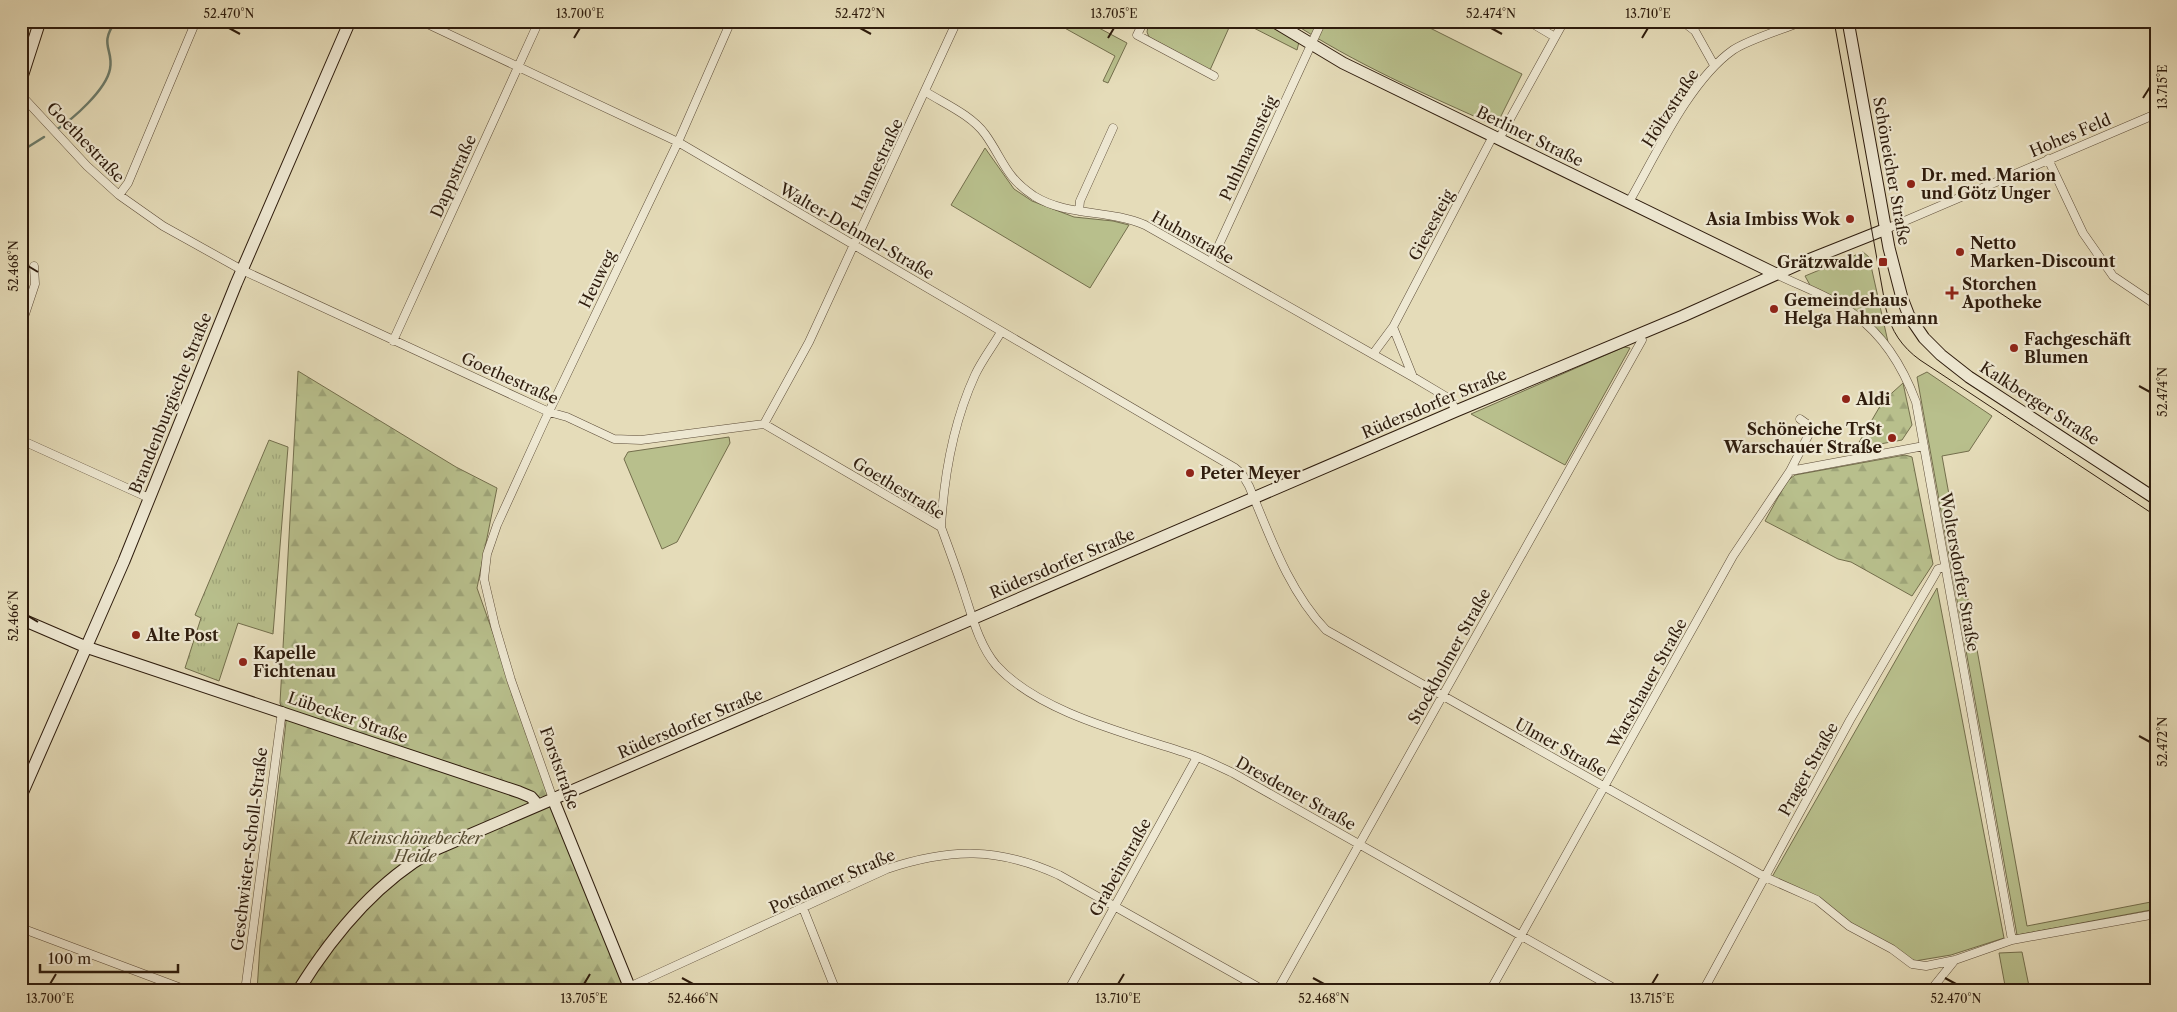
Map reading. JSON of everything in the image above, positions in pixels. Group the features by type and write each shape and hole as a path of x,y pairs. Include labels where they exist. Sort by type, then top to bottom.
{"street":[{"path":"21,80 40,21"},
{"path":"118,195 128,183 196,21"},
{"name":"Brandenburgische Straße","path":"21,796 149,498 242,270 350,21"},
{"name":"Walter-Dehmel-Straße","path":"421,21 678,142 1235,468 1242,474 1254,498"},
{"name":"Dappstraße","path":"393,341 539,21"},
{"name":"Heuweg","path":"488,550 497,525 549,412 678,142 730,21"},
{"name":"Hannestraße","path":"764,424 809,342 855,246 957,21"},
{"path":"1144,21 1136,35 1214,76"},
{"name":"Berliner Straße","path":"1273,21 1311,45 1776,274"},
{"name":"Puhlmannsteig","path":"1211,262 1322,21"},
{"path":"1528,21 1555,37"},
{"name":"Giesesteig","path":"1374,354 1393,327 1496,137 1564,21"},
{"path":"1682,21 1695,31 1714,65"},
{"name":"Höltzstraße","path":"1629,202 1681,113 1714,65 1734,48 1804,21"},
{"name":"Schöneicher Straße","path":"1848,21 1886,229 1902,298 1914,324"},
{"name":"Huhnstraße","path":"926,92 976,125 985,134 1003,166 1015,181 1025,189 1049,203 1079,211 1110,214 1134,220 1413,377 1450,399 1456,411"},
{"name":"Goethestraße","path":"21,95 64,142 118,195 163,226 242,270 549,412 566,417 614,439 640,440 764,424 941,528 974,619"},
{"name":"Hohes Feld","path":"1886,229 2156,114"},
{"path":"1079,211 1080,201 1112,128"},
{"path":"2048,159 2083,233 2108,269 2114,276 2153,304 2156,293"},
{"name":"Rüdersdorfer Straße","path":"298,991 338,932 379,890 416,860 454,840 974,619 1456,411 1639,335 1776,274 1886,229"},
{"path":"21,326 35,284 34,266"},
{"name":"Woltersdorfer Straße","path":"1776,274 1855,315 1880,340 1907,379 1916,402 2012,940"},
{"name":"Kalkberger Straße","path":"1914,324 1933,348 1970,377 2156,499"},
{"path":"1393,327 1413,377"},
{"path":"941,528 946,470 958,422 976,373 1001,332"},
{"name":"Stockholmer Straße","path":"1277,991 1642,340 1639,335"},
{"name":"Warschauer Straße","path":"1490,991 1733,556 1790,471 1808,436 1806,424 1800,419"},
{"path":"21,440 149,498"},
{"path":"1790,471 1924,446"},
{"name":"Ulmer Straße","path":"1254,498 1289,579 1313,616 1326,630 1765,877 1817,900 1849,926 1892,949 1912,964 1926,966 1955,960"},
{"name":"Forststraße","path":"488,550 484,579 495,626 511,680 553,799 630,989"},
{"name":"Prager Straße","path":"1703,991 1850,720 1932,578 1938,569 1945,567"},
{"name":"Lübecker Straße","path":"21,619 86,647 519,792 531,797 538,805"},
{"name":"Dresdener Straße","path":"974,619 987,650 996,664 1033,693 1077,716 1197,757 1233,773 1619,991"},
{"name":"Geschwister-Scholl-Straße","path":"245,991 282,712"},
{"name":"Grabeinstraße","path":"1068,991 1197,757"},
{"name":"Potsdamer Straße","path":"630,989 887,869 944,854 983,853 1010,857 1038,865 1114,905 1265,991"},
{"path":"803,908 836,991"},
{"path":"1930,991 1955,960 2012,940 2156,914"},
{"path":"21,928 189,991"}],"green space":[{"path":"1052,21 1086,21 1127,43 1108,83 1103,81 1115,56"},
{"path":"1149,21 1232,21 1210,70 1149,37 1147,32"},
{"path":"1240,21 1265,21 1299,42 1297,50"},
{"path":"1290,21 1416,21 1522,74 1496,126 1365,65"},
{"path":"985,148 1014,189 1032,201 1074,217 1113,221 1129,225 1090,288 951,205"},
{"path":"1863,252 1869,257 1888,342 1861,316 1811,287 1805,276"},
{"path":"1624,347 1630,348 1565,465 1471,414"},
{"name":"Kleinschönebecker Heide","path":"298,371 456,467 497,488 477,588 578,873 628,991 257,991 260,945 286,722 280,703"},
{"path":"1927,372 1992,416 1969,451 1942,456 2027,926 2156,901 2156,909 2017,935 1917,377"},
{"path":"1903,383 1912,425 1902,440 1858,448 1858,444 1883,401"},
{"path":"729,437 730,443 677,542 662,549 624,459 628,452"},
{"path":"269,440 288,447 273,634 238,623 219,681 185,668 201,618 195,615"},
{"path":"1905,455 1912,457 1933,564 1912,596 1851,562 1838,559 1765,521 1787,481 1795,475"},
{"path":"1937,588 2004,938 1951,955 1915,961 1772,877"},
{"path":"2022,952 2030,991 2006,991 1999,953"}],"waterway":[{"path":"56,130 71,119 96,95 107,77 111,62 107,41 116,21"},
{"path":"21,156 28,147 44,137"}],"tram line":[{"path":"1834,21 1886,309 1898,338 1920,360 2156,516"}],"place":[{"name":"Dr. med. Marion und Götz Unger","path":"1911,184"},
{"name":"Asia Imbiss Wok","path":"1850,219"},
{"name":"Netto Marken-Discount","path":"1960,252"},
{"name":"Grätzwalde","path":"1883,262"},
{"name":"Storchen Apotheke","path":"1952,293"},
{"name":"Gemeindehaus Helga Hahnemann","path":"1774,309"},
{"name":"Fachgeschäft Blumen","path":"2014,348"},
{"name":"Aldi","path":"1846,399"},
{"name":"Schöneiche TrSt Warschauer Straße","path":"1892,438"},
{"name":"Peter Meyer","path":"1190,473"},
{"name":"Alte Post","path":"136,635"},
{"name":"Kapelle Fichtenau","path":"243,662"}]}
